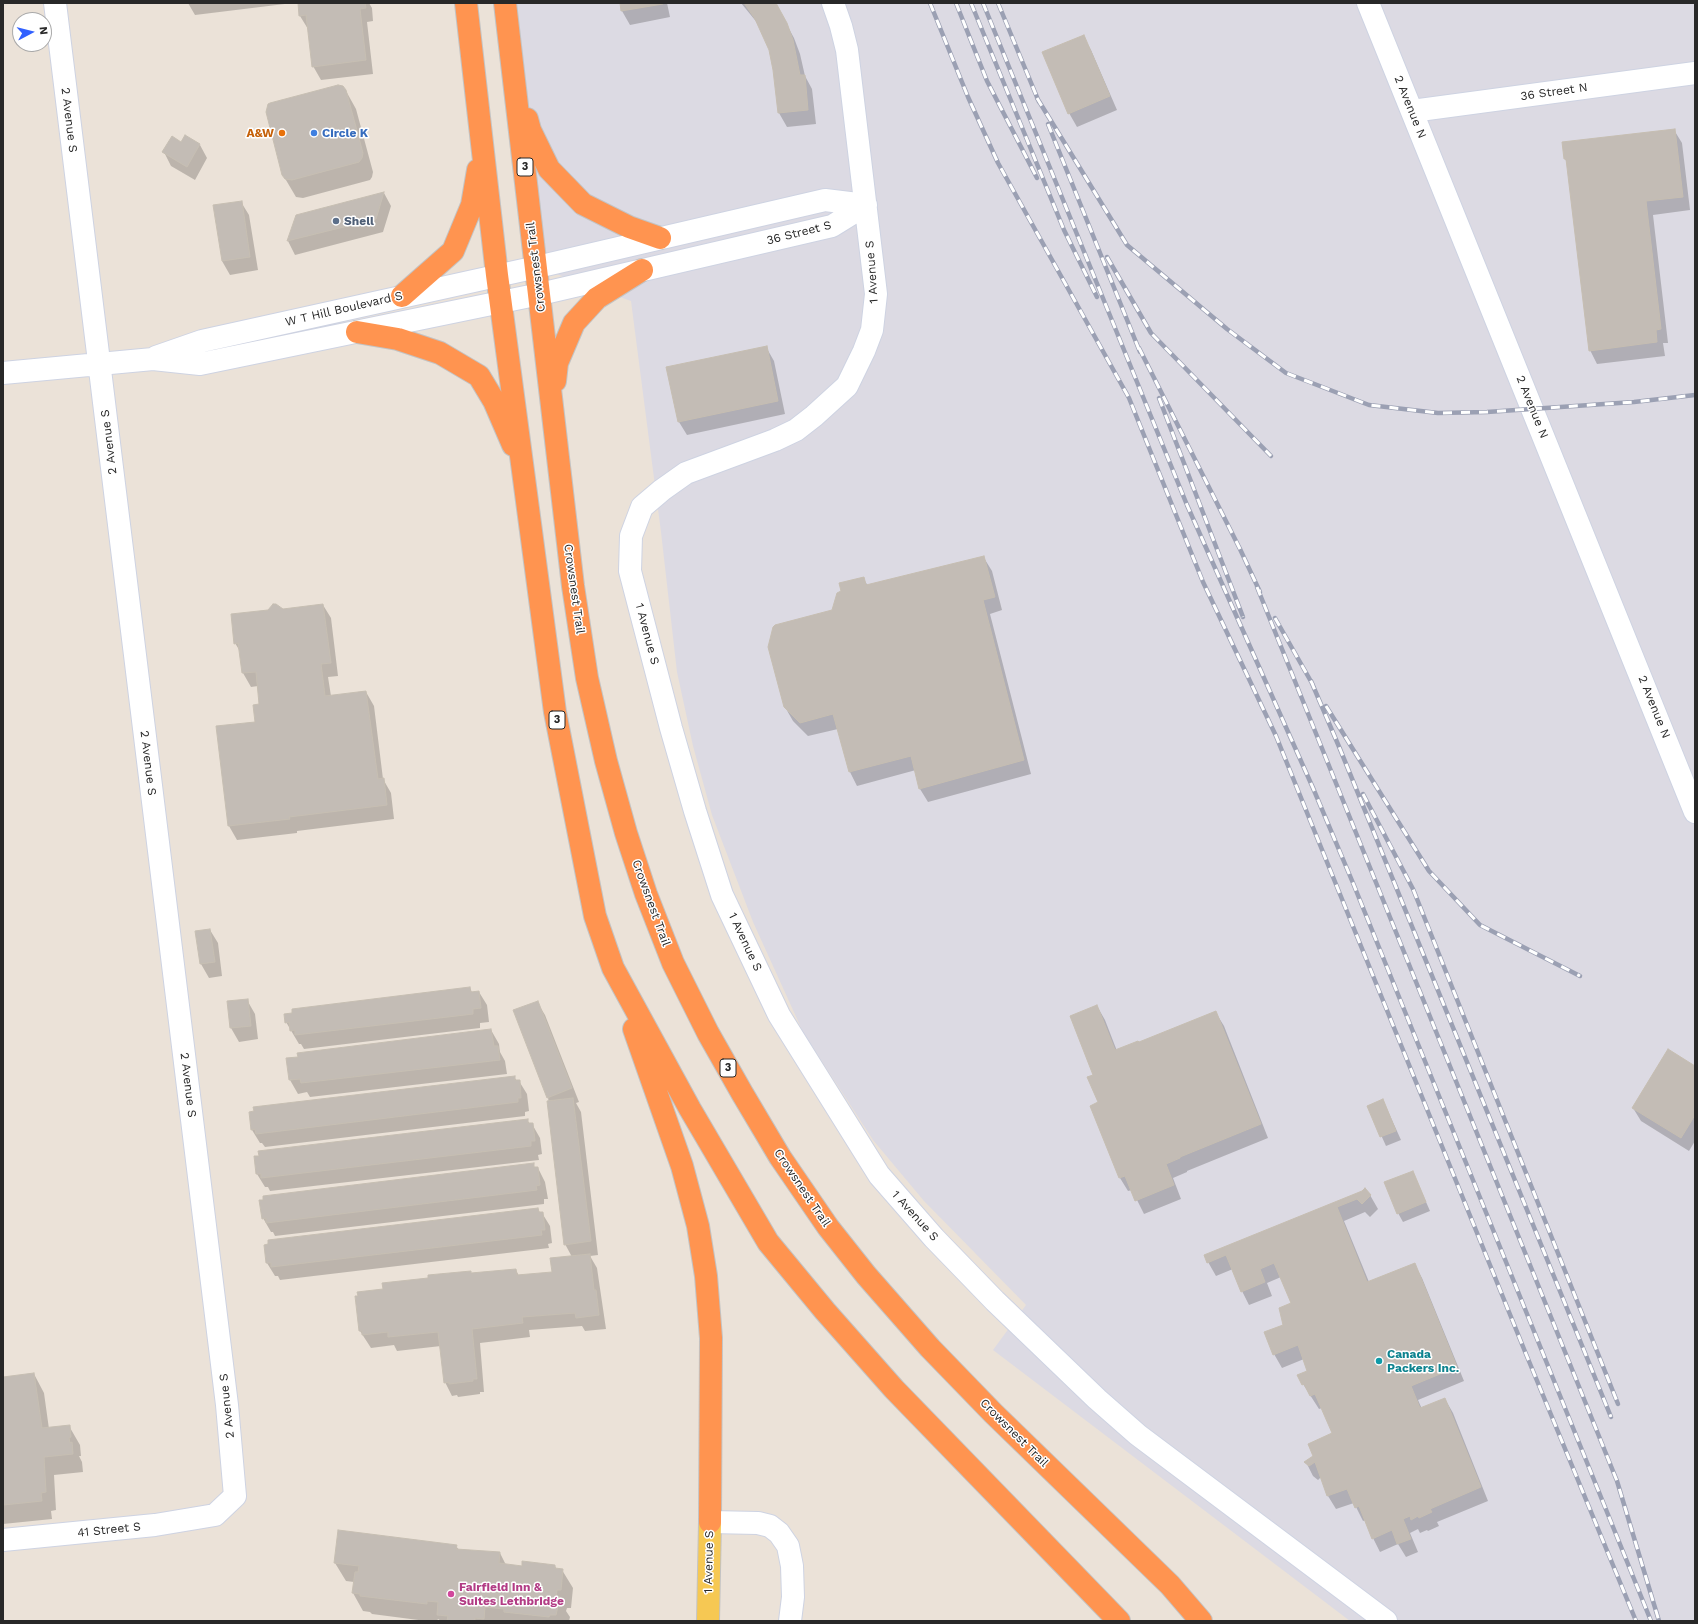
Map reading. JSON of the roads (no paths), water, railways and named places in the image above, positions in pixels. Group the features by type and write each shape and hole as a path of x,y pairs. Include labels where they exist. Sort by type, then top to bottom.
{"highway":[{"name":"3","path":"466,3 497,274 555,712 595,916 613,968 694,1116 768,1242 826,1312 894,1389 1119,1621"},
{"name":"Crowsnest Trail","path":"505,3 573,586 587,678 606,761 626,833 646,894 673,963 708,1033 780,1157 828,1227 866,1275 930,1348 999,1418 1170,1585 1202,1621"},
{"path":"513,68 530,130 549,169 583,204 629,227 660,238"},
{"path":"402,296 453,251 472,205 482,145"},
{"path":"553,414 557,363 574,324 597,298 642,270"},
{"path":"357,332 398,339 440,353 479,376 494,401 523,468"},
{"path":"613,968 682,1166 698,1226 706,1276 710,1338 710,1522"},
{"path":"1170,1585 1211,1621"}],"main road":[{"name":"1 Avenue S","path":"708,1621 710,1522"}],"street":[{"name":"2 Avenue S","path":"55,3 227,1405 235,1496 215,1515"},
{"name":"1 Avenue S","path":"833,3 848,50 876,294 872,330 864,352 847,386 814,416 796,430 775,440 686,473 662,490 642,507 631,536 630,571 671,728 695,811 722,895 779,1015 879,1175 934,1238 995,1301 1097,1399 1138,1434 1386,1621"},
{"name":"2 Avenue N","path":"1368,3 1691,791 1695,812"},
{"name":"36 Street N","path":"1412,111 1695,73"},
{"name":"36 Street S","path":"537,267 825,200 866,205"},
{"name":"36 Street S","path":"540,294 832,226 866,205"},
{"name":"W T Hill Boulevard S","path":"153,358 202,341 497,274 537,267"},
{"name":"W T Hill Boulevard S","path":"3,373 153,358 200,364 540,294"},
{"name":"41 Street S","path":"3,1540 155,1525 215,1515"},
{"name":"1 Avenue S","path":"710,1522 758,1523 770,1526 779,1533 788,1546 792,1566 793,1596 790,1621"}],"railway":[{"path":"930,3 968,97 998,163 1129,398 1203,582 1276,736 1526,1354 1636,1621"},
{"path":"956,3 987,81 1037,178"},
{"path":"971,3 1064,230 1097,297"},
{"path":"983,3 1187,505 1313,788 1353,883 1651,1621"},
{"path":"998,3 1039,102"},
{"path":"1037,98 1127,245 1227,329 1286,373 1369,405 1438,413 1487,412 1634,402 1695,395"},
{"path":"1048,124 1140,352"},
{"path":"1107,257 1151,333 1271,456"},
{"path":"1139,348 1260,592"},
{"path":"1159,398 1243,617"},
{"path":"1257,587 1617,1481 1659,1621"},
{"path":"1275,618 1313,685"},
{"path":"1311,681 1611,1417"},
{"path":"1326,706 1429,871 1480,925 1580,976"},
{"path":"1363,794 1413,889 1618,1404"}],"place":[{"name":"A&W","path":"282,133"},
{"name":"Circle K","path":"314,133"},
{"name":"Shell","path":"336,221"},
{"name":"Canada Packers Inc.","path":"1379,1361"},
{"name":"Fairfield Inn & Suites Lethbridge","path":"451,1594"}]}
